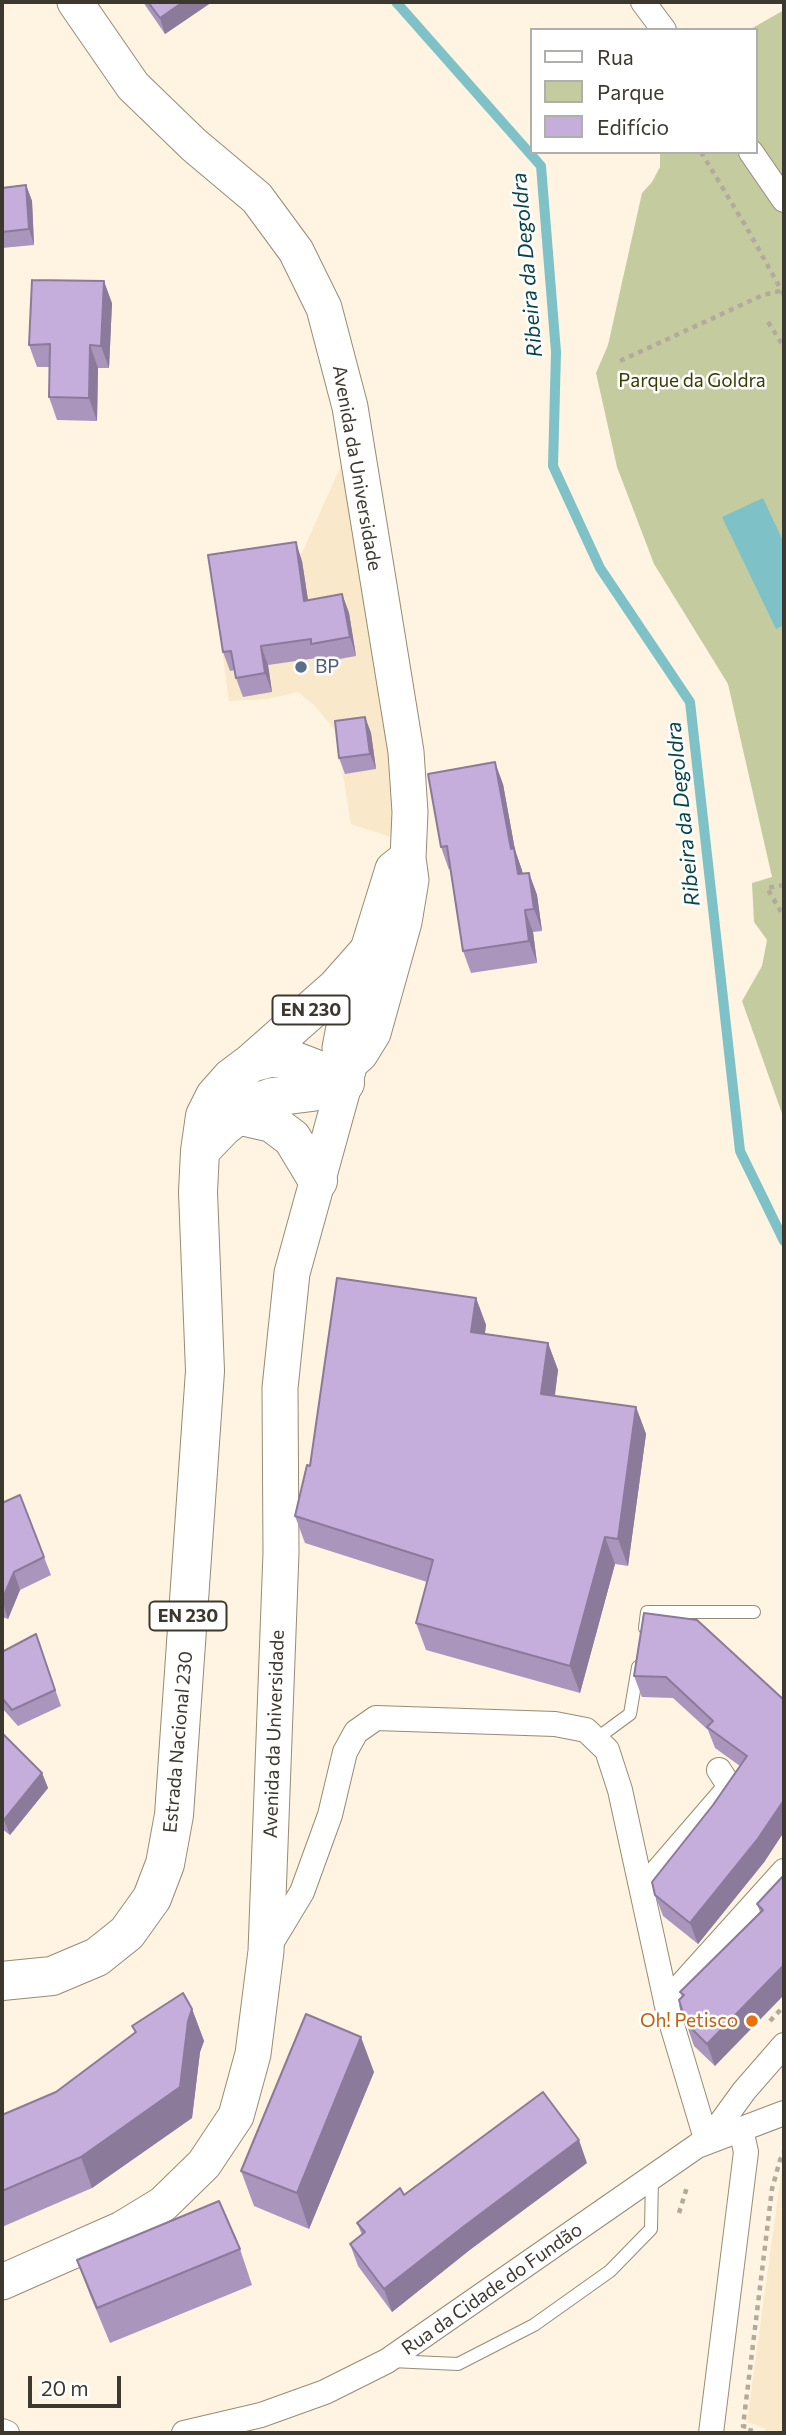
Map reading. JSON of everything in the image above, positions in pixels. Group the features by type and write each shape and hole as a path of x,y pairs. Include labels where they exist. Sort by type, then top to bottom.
{"main road":[{"name":"Avenida da Universidade","path":"2,2282 122,2229 163,2204 204,2164 236,2116 253,2054 267,1951 281,1553 280,1388 292,1273 347,1073 373,1033 404,922 411,880 408,858 410,812 406,752 350,407 324,309 296,251 257,198 194,145 133,86 75,2"},
{"name":"Avenida da Universidade","path":"347,1073 340,1048 393,869 408,858"},
{"name":"EN 230","path":"251,1063 336,988 368,953"},
{"path":"251,1063 270,1058 287,1058 321,1071 347,1073"},
{"name":"Estrada Nacional 230","path":"2,1981 52,1976 97,1958 127,1933 152,1898 165,1864 174,1815 205,1371 199,1206 200,1151 205,1116 215,1096 230,1078 251,1063"},
{"path":"200,1151 237,1115 253,1104 272,1097 313,1092 347,1073"},
{"path":"237,1115 272,1123 292,1138 318,1181"}],"street":[{"path":"643,2 662,28"},
{"path":"752,154 784,200"},
{"path":"267,1951 302,1892 330,1815 345,1752 356,1732 376,1718 555,1724 586,1730 607,1750 620,1790 666,2002 707,2142"},
{"path":"642,1889 730,1787 719,1770"},
{"path":"666,2002 784,1871"},
{"path":"707,2142 744,2091 784,2045"},
{"name":"Rua da Cidade do Fundão","path":"184,2433 261,2414 312,2396 387,2361 697,2146 784,2113"},
{"path":"712,2433 746,2152 741,2129"},
{"path":"2,2431 8,2433"}],"lane":[{"path":"596,1739 630,1714 647,1612 754,1612"},
{"path":"387,2361 458,2364 534,2325 610,2271 651,2228 652,2176"}],"path":[{"path":"620,361 763,295 784,292 702,154"},
{"path":"768,322 784,346"},
{"path":"784,885 767,888 784,917"},
{"path":"750,2433 751,2428 743,2426 772,2189 784,2152"}],"shaded area":[{"name":"BP","path":"341,466 386,721 393,813 391,837 351,824 336,731 314,705 298,692 267,699 229,701 211,566 302,553"},
{"path":"784,2153 784,2433 765,2433 765,2428 747,2422"}],"green space":[{"name":"Parque da Goldra","path":"784,10 784,1119 742,1001 762,966 767,940 754,922 752,883 772,877 728,684 654,564 617,467 596,373 608,345 642,193 660,167 660,154 758,154 758,28 752,28"}],"water":[{"path":"763,498 784,543 784,625 776,629 722,517"}],"building":[{"path":"148,2 183,2 160,18"},
{"path":"26,185 29,229 2,232 2,188"},
{"path":"32,280 104,281 101,346 90,345 89,398 49,397 50,344 29,345"},
{"path":"296,542 304,601 342,594 350,637 311,644 311,639 261,646 265,673 236,678 231,651 223,652 208,555"},
{"path":"365,717 370,754 339,758 335,721"},
{"path":"495,762 518,874 529,873 534,909 525,910 529,941 463,951 447,846 441,847 428,774"},
{"path":"337,1278 476,1298 471,1332 548,1343 541,1394 636,1407 618,1539 605,1537 570,1666 416,1623 433,1560 295,1516 307,1465 310,1466"},
{"path":"20,1495 44,1557 14,1572 2,1600 2,1503"},
{"path":"644,1613 697,1620 784,1700 784,1800 757,1840 690,1923 655,1895 652,1882 713,1805 747,1756 707,1727 713,1721 666,1677 634,1676"},
{"path":"36,1634 55,1690 12,1710 2,1698 2,1652"},
{"path":"2,1733 42,1773 4,1820 2,1818"},
{"path":"784,1875 784,1965 707,2044 686,2023 679,2000 684,1995 680,1992 763,1910 757,1904"},
{"path":"183,1993 192,2009 188,2021 180,2087 81,2157 2,2191 2,2115 56,2092 136,2032 132,2026"},
{"path":"306,2014 361,2037 297,2193 241,2171"},
{"path":"543,2092 579,2140 384,2289 350,2244 365,2232 357,2223 400,2188 404,2195"},
{"path":"219,2201 240,2249 97,2308 77,2260"}],"waterway":[{"name":"Ribeira da Degoldra","path":"396,2 530,154"},
{"name":"Ribeira da Degoldra","path":"530,154 541,166 556,352 553,466 600,568 690,702 740,1151 784,1241"}],"place":[{"name":"BP","path":"301,667"},
{"name":"Oh! Petisco","path":"752,2021"}]}
